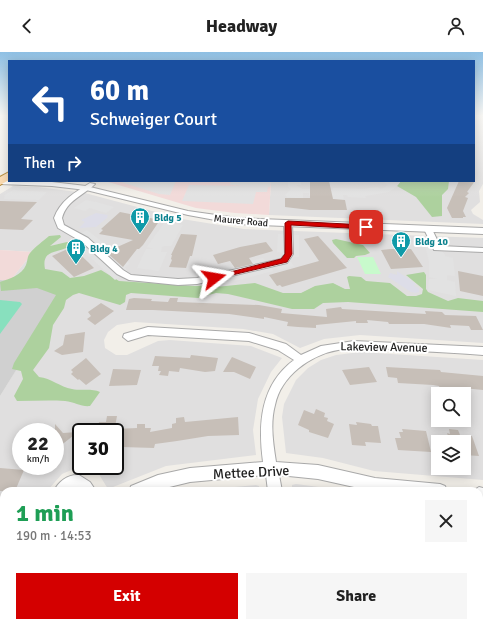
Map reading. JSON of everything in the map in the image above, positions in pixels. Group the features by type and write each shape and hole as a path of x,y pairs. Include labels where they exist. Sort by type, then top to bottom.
{"street":[{"name":"Maurer Road","path":"40,182 89,186"},
{"name":"Maurer Road","path":"80,182 89,186 145,201 207,216 237,220 428,230 483,231"},
{"path":"89,186 70,199 61,210 58,218 61,226 84,240 120,272 129,277 178,282 197,281 284,260 289,254 288,223"},
{"path":"428,230 437,248 483,250"},
{"path":"128,337 148,331 249,337 282,347 301,360"},
{"name":"Lakeview Avenue","path":"274,487 266,428 268,408 275,389 282,378 301,360 328,347 356,344 483,351"},
{"name":"Mettee Drive","path":"146,487 158,482 190,475 271,468 318,472 375,485 397,487"},
{"path":"65,487 68,484 77,482 83,483 86,487"}],"shaded area":[{"path":"475,143 483,143 483,184 479,191 480,202 471,210 473,214 483,220 483,224 269,215 271,182 475,182"},
{"path":"108,182 271,182 269,215 235,213 196,208"},
{"path":"121,182 176,182 170,195 159,194"},
{"path":"231,182 271,182 267,192 256,192 253,204 182,201 189,185 244,186 230,185"},
{"path":"288,182 301,182 301,185 296,185 302,189 333,190 333,188 363,189 377,187 381,189 388,185 384,183 385,182 400,182 389,192 365,196 366,198 348,197 347,195 343,195 344,200 337,200 324,196 309,196 309,193 303,193 303,199 287,197 285,195 291,189 288,187"},
{"path":"13,186 38,187 85,193 182,219 244,229 483,238 483,343 360,335 324,339 300,348 273,334 243,329 135,322 117,325 108,332 104,340 105,348 116,355 127,355 158,341 170,340 251,346 282,358 271,372 258,399 253,430 256,455 166,466 113,487 107,487 99,475 124,475 124,423 72,423 72,470 64,473 64,423 12,423 12,475 61,475 51,487 0,487 0,396 68,285 10,281 33,252 0,250 0,194"},
{"path":"13,190 47,192 39,200 4,199 5,195"},
{"path":"86,200 114,207 106,213 90,208 85,211 74,208"},
{"path":"96,213 108,215 108,217 96,227 79,228 85,222 81,220"},
{"path":"164,223 183,225 171,246 162,247 161,252 167,252 159,271 137,268 146,249 153,249 147,247"},
{"path":"87,230 110,248 105,251 112,249 130,264 125,267 127,270 115,280 91,258 97,255 89,257 69,239"},
{"path":"278,234 299,235 299,257 293,257 290,261 294,266 278,270 275,266 271,267 273,271 220,285 212,270 263,258 267,262 283,257 284,253 277,252"},
{"path":"425,245 431,245 444,253 445,256 453,258 455,276 447,275 447,280 455,282 456,296 428,290 429,279 437,279 429,277 429,261"},
{"path":"0,250 33,252 10,281 0,280"},
{"path":"397,271 416,284 414,286 419,288 419,292 411,292 388,277 390,273 397,275"},
{"path":"0,280 69,285 0,396"},
{"path":"361,352 483,360 483,480 374,471 323,458 286,453 282,417 284,404 296,380 308,368 321,360 336,355"},
{"path":"296,484 319,487 292,487 292,485"},
{"path":"256,485 259,487 234,487"}],"green space":[{"path":"400,182 449,182 448,189 442,195 442,216 432,217 416,197 397,186"},
{"path":"60,235 61,237 50,246 67,242 72,245 52,252 48,255 44,262 45,269 62,272 70,278 84,276 101,270 119,281 195,286 215,285 216,287 255,283 283,293 301,293 315,286 333,283 345,289 350,289 347,277 349,276 361,277 366,281 390,283 407,296 416,296 422,294 423,289 406,275 424,272 426,275 426,289 428,292 448,301 458,298 483,301 483,312 348,302 323,303 314,309 292,309 228,294 216,293 198,298 131,293 126,295 125,302 120,305 79,293 66,300 64,308 53,325 49,348 33,370 39,377 48,379 68,388 75,390 94,390 100,392 90,406 65,401 17,401 14,396 23,379 21,371 12,369 14,363 56,295 37,288 1,291 0,282 15,276 22,271 26,265 30,253 49,236"},
{"path":"336,239 363,245 370,253 356,256 354,258 347,258 333,243 332,240"},
{"path":"357,257 373,257 381,274 365,274"},
{"path":"0,300 20,302 22,304 0,334"}],"building":[{"path":"310,182 329,182 333,199 345,200 347,210 310,210 285,207 285,198 310,198"},
{"path":"459,182 474,182 467,192 469,193 465,197 468,198 463,211 466,217 452,218 447,208"},
{"path":"0,201 37,202 21,219 33,220 23,230 0,229"},
{"path":"120,212 160,220 143,245 137,249 123,267 106,252 133,240 99,234 103,230 101,229"},
{"path":"181,234 197,235 192,256 190,256 186,268 169,267 172,260 171,255"},
{"path":"318,236 347,268 282,287 280,285 277,286 269,275 319,261 304,239"},
{"path":"266,242 273,251 249,258 253,264 235,268 230,261 218,264 213,255 240,247"},
{"name":"Bldg 4","path":"72,247 94,268 74,277 52,256"},
{"name":"Bldg 10","path":"411,249 423,267 391,269 381,250"},
{"path":"458,271 483,276 483,296 460,291"},
{"path":"134,298 168,302 170,298 178,298 177,302 259,305 282,309 281,313 327,317 326,309 341,307 342,309 426,314 425,311 442,312 445,315 476,316 483,330 471,330 469,326 450,325 451,328 424,324 389,324 388,322 367,320 368,323 356,323 356,321 316,325 316,328 298,327 287,326 288,322 264,317 264,319 229,314 126,310 129,299"},
{"path":"101,303 114,311 95,325 87,319 91,316 88,312"},
{"path":"85,332 83,352 62,355 54,351 63,345 65,335"},
{"path":"191,355 218,358 215,371 205,372 180,368 179,372 169,371 168,376 159,375 161,371 158,371 159,366 152,366 155,356 190,358"},
{"path":"232,357 256,367 250,379 234,372 223,372"},
{"path":"86,358 101,374 86,385 71,374 73,372 71,370"},
{"path":"369,367 377,382 350,385 342,370"},
{"path":"386,367 440,370 441,372 483,376 483,390 471,389 471,387 439,387 433,385 398,383 397,378 388,377"},
{"path":"113,369 141,370 137,385 109,386"},
{"path":"316,409 325,413 324,417 328,418 327,421 334,424 328,438 309,432 309,430 298,425 304,410 314,414"},
{"path":"107,416 117,416 116,423 99,423 106,422"},
{"path":"184,417 185,422 238,417 239,435 208,436 155,444 154,448 124,447 124,429 137,428 137,424 145,424 145,428 151,428 150,432 172,428 172,424 176,423 176,418"},
{"path":"356,422 378,426 381,443 365,442 366,446 352,445 349,424 357,425"},
{"path":"402,429 426,431 431,452 398,450 395,438 401,438 399,432 403,432"},
{"path":"449,429 458,430 460,435 448,435 447,433 450,434"},
{"path":"72,432 72,437 64,443 64,433"},
{"path":"471,436 472,436 479,456 471,455"},
{"path":"0,468 12,469 12,475 22,475 17,487 0,487"}],"place":[{"name":"Bldg 5","path":"140,234"},
{"name":"Bldg 10","path":"401,258"},
{"name":"Bldg 4","path":"76,265"}],"route":[{"path":"214,278 286,259 289,254 288,223 366,227"}]}
